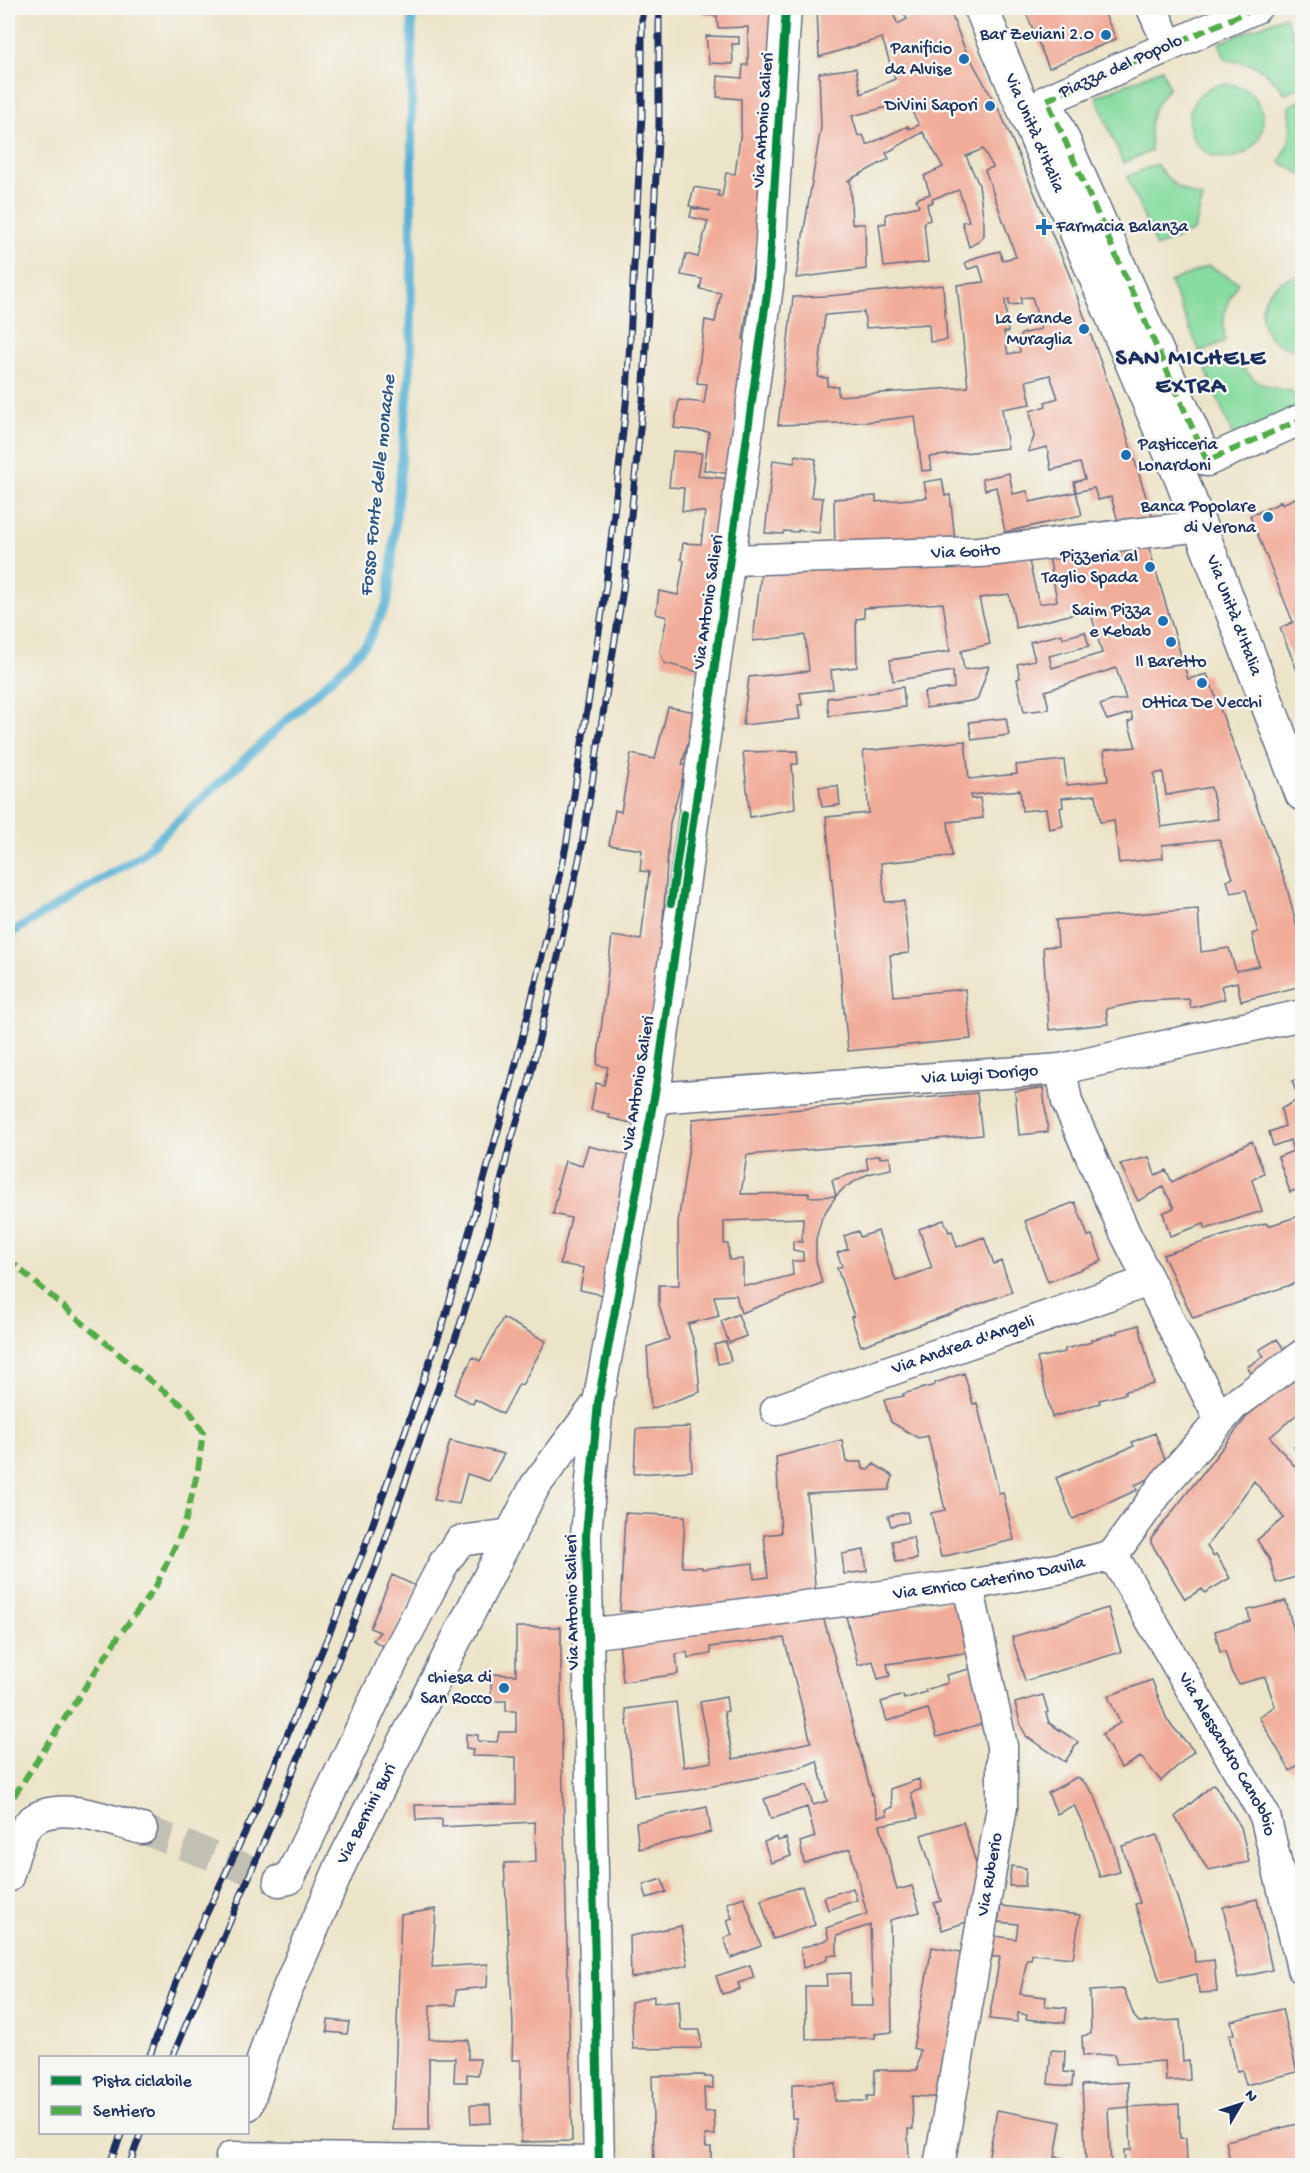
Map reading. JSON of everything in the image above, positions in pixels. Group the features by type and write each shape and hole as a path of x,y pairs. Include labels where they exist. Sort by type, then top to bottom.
{"main road":[{"name":"Via Unità d'Italia","path":"981,8 1201,526 1302,794"}],"street":[{"name":"Via Antonio Salieri","path":"599,2164 586,1535 598,1402 654,1098 768,286 786,8"},
{"path":"1152,8 1164,35"},
{"name":"Piazza del Popolo","path":"1022,100 1225,8"},
{"name":"Piazza del Popolo","path":"1256,8 1047,100 1207,461 1302,419"},
{"path":"1182,480 1302,428"},
{"name":"Via Goito","path":"730,560 979,552 1201,526"},
{"name":"Via Luigi Dorigo","path":"654,1098 1061,1069 1302,1015"},
{"path":"1061,1069 1067,1102 1126,1235 1220,1420"},
{"name":"Via Andrea d'Angeli","path":"776,1410 1149,1281"},
{"path":"1113,1555 1164,1484 1233,1406 1302,1354"},
{"name":"Via Bernini Buri","path":"249,2102 276,2016 342,1862 535,1486 598,1402"},
{"path":"279,1881 289,1879 394,1659 444,1563 460,1541 511,1534"},
{"name":"Via Enrico Caterino Davila","path":"588,1634 968,1585 1062,1568 1113,1555"},
{"name":"Via Alessandro Canobbio","path":"1113,1555 1266,1816 1302,1968"},
{"name":"Via Ruberio","path":"939,2166 1002,1807 1002,1746 968,1585"},
{"path":"8,1877 29,1822 48,1812 78,1812 142,1829"},
{"path":"233,2152 403,2163 599,2164"}],"green space":[{"path":"1285,16 1302,57 1302,86 1285,93 1260,69 1246,63 1226,60 1219,43"},
{"path":"1162,69 1169,87 1151,116 1151,151 1123,163 1096,97"},
{"path":"1226,84 1240,87 1252,95 1260,107 1263,121 1260,135 1252,147 1240,155 1226,158 1212,155 1200,147 1192,135 1189,121 1192,107 1200,95 1212,87"},
{"path":"1302,100 1302,175 1280,162 1290,135 1289,106"},
{"path":"1156,164 1176,186 1203,198 1194,231 1156,247 1127,177"},
{"path":"1208,266 1238,282 1225,310 1225,341 1200,352 1170,282"},
{"path":"1297,276 1302,277 1302,349 1286,348 1274,341 1266,331 1262,318 1263,305 1269,293 1280,283"},
{"path":"1234,358 1259,382 1272,388 1292,391 1299,408 1233,436 1206,370"}],"building":[{"path":"703,8 777,8 756,246 743,339 745,339 730,474 704,470 709,432 674,428 679,400 704,403 707,384 697,383 705,320 715,322 721,293 700,289 702,279 681,275 686,254 698,257 708,221 690,217 692,208 711,211 689,206 694,187 719,191 718,196 722,197 726,173 735,174 741,130 741,99 717,97 718,76 742,78 743,65 748,65 748,27 718,28 717,16 704,15"},
{"path":"817,8 841,8 841,10 890,8 898,24 907,19 901,8 949,8 964,47 1001,114 1069,274 1125,430 1153,519 1120,528 1111,497 1098,500 1094,488 1076,492 1074,482 1085,479 1080,463 1051,470 1047,447 1028,452 1034,437 1030,411 1046,406 1045,402 1058,398 1050,375 1026,381 1031,404 1002,409 1008,448 929,457 932,470 922,471 915,416 867,422 778,425 793,297 943,285 947,340 930,342 929,324 866,328 864,312 825,315 818,377 828,378 827,386 838,387 838,396 968,387 957,285 984,282 979,266 968,269 965,263 1000,251 1002,260 1016,257 985,170 993,167 983,149 966,156 979,185 984,235 969,247 962,222 969,221 959,190 932,199 933,202 927,204 930,220 924,222 928,262 884,267 879,224 886,223 886,214 919,206 916,199 930,194 924,176 943,167 923,132 886,153 889,159 847,181 850,180 852,224 865,224 866,269 796,278 821,127 819,73 856,68 861,94 895,79 882,38 819,57","holes":["907,102 919,125 909,129 908,126 867,145 863,135 858,136 852,116","1032,297 1041,329 1021,334 1020,352 1008,354 1004,332 1008,332 1005,300 1009,299 1009,305 1021,304 1021,298"]},
{"path":"1024,8 1102,8 1116,39 1049,68"},
{"path":"1170,8 1192,8 1175,13"},
{"path":"706,36 739,37 739,44 732,44 733,64 709,63"},
{"path":"673,451 702,453 698,476 730,479 702,673 664,663 660,651 667,617 656,614 659,591 678,595 684,561 681,559 683,543 701,544 705,512 682,511 684,488 669,487"},
{"path":"796,455 816,459 811,497 823,498 819,533 798,530 798,532 784,531 783,534 765,533 773,460 794,463"},
{"path":"1009,473 1013,494 1027,491 1030,502 1076,492 1082,515 1005,532 996,487 985,490 982,479"},
{"path":"942,479 945,496 950,495 955,540 835,551 834,499 876,496 876,502 927,498 924,482"},
{"path":"1298,497 1302,507 1302,683 1280,628 1293,622 1250,516 1280,503 1279,501 1282,504"},
{"path":"1147,541 1188,679 1207,674 1286,884 1298,931 1302,986 1241,1001 1237,982 1221,986 1225,999 1191,1008 1189,999 1144,1001 1106,1009 1108,1024 1049,1030 1043,947 1058,946 1056,920 1198,909 1201,952 1229,948 1236,971 1259,966 1252,934 1258,932 1246,890 1231,893 1227,881 1233,878 1219,839 1162,845 1163,858 1119,863 1114,820 1100,822 1096,795 1062,798 1063,807 1060,808 1063,826 1049,829 1046,809 1022,811 1020,790 971,795 971,799 980,798 983,818 948,822 952,856 881,863 885,902 904,901 909,953 890,955 894,996 965,989 971,1039 848,1051 826,817 869,813 863,751 965,741 969,779 1017,774 1016,765 1064,760 1067,785 1108,781 1104,750 1136,747 1128,722 1133,720 1131,713 1107,720 1100,705 1126,699 1116,668 1045,691 1049,709 1024,712 1017,679 1020,678 1017,664 1035,660 1030,642 1062,634 1063,638 1085,632 1089,646 1049,656 1052,668 1102,653 1090,610 1016,628 1009,594 979,598 990,644 961,651 964,670 989,666 977,700 926,708 924,692 954,688 953,671 893,681 890,660 950,651 943,603 864,608 864,618 856,619 857,667 831,670 833,689 800,693 802,705 798,705 800,719 743,725 749,677 809,671 805,635 753,641 761,573 1028,557 1039,604 1057,601 1049,556","holes":["1163,772 1166,795 1211,787 1218,819 1161,827 1154,774"]},
{"path":"903,687 905,707 829,716 827,698"},
{"path":"668,707 696,712 682,765 686,766 670,823 661,948 636,1124 609,1118 609,1114 591,1110 596,1083 604,1085 608,1067 597,1065 612,936 641,940 649,872 640,871 642,850 609,845 615,810 621,812 631,754 655,759"},
{"path":"1006,718 1009,735 972,740 969,722"},
{"path":"797,751 798,764 792,764 795,809 750,817 743,752"},
{"path":"838,786 840,805 822,807 819,787"},
{"path":"1302,1077 1302,1188 1290,1192 1278,1157 1293,1151 1290,1140 1273,1146 1269,1132 1285,1126 1281,1109 1299,1099 1292,1081"},
{"path":"1043,1088 1048,1132 1019,1135 1015,1091"},
{"path":"977,1093 982,1135 747,1155 741,1194 809,1193 809,1197 836,1196 822,1217 816,1239 816,1260 822,1283 741,1313 736,1295 714,1296 719,1316 688,1324 696,1349 700,1392 651,1409 647,1347 669,1339 659,1305 659,1285 679,1285 678,1223 693,1119","holes":["803,1218 802,1242 793,1241 793,1250 803,1252 803,1261 792,1261 793,1275 754,1285 743,1285 743,1259 729,1260 728,1244 724,1244 724,1221"]},
{"path":"1252,1141 1264,1173 1252,1180 1262,1211 1206,1229 1204,1224 1170,1236 1163,1213 1174,1208 1163,1187 1138,1201 1120,1164 1149,1157 1155,1175 1166,1170 1172,1182"},
{"path":"588,1146 632,1156 614,1228 618,1230 603,1295 580,1290 584,1268 560,1264 571,1218 553,1214 559,1189 557,1188 565,1161 582,1166"},
{"path":"880,1155 880,1158 890,1157 891,1169 868,1174 845,1187 836,1196 832,1180 868,1169 866,1158"},
{"path":"1075,1202 1088,1236 1092,1235 1102,1261 1048,1282 1025,1221"},
{"path":"1302,1215 1302,1243 1299,1244 1302,1256 1302,1281 1193,1318 1163,1255 1244,1229 1266,1223 1268,1226"},
{"path":"944,1220 949,1232 952,1231 957,1247 984,1237 994,1264 1001,1261 1012,1292 861,1346 851,1317 854,1316 837,1268 842,1266 837,1253 848,1249 844,1236 858,1231 860,1237 878,1231 896,1281 932,1268 919,1229"},
{"path":"738,1314 746,1336 729,1343 721,1321"},
{"path":"503,1318 546,1341 503,1414 475,1399 473,1404 454,1394 473,1357 480,1361"},
{"path":"1139,1325 1154,1384 1125,1391 1125,1394 1099,1400 1100,1403 1052,1417 1037,1358 1065,1352 1065,1349"},
{"path":"1277,1339 1289,1357 1256,1380 1247,1367 1264,1356 1259,1350"},
{"path":"726,1342 731,1361 718,1364 714,1345"},
{"path":"1302,1372 1302,1410 1270,1437 1302,1475 1302,1496 1296,1501 1302,1506 1302,1575 1276,1583 1270,1560 1257,1540 1284,1518 1254,1481 1207,1546 1213,1556 1216,1554 1230,1578 1205,1593 1202,1589 1185,1599 1151,1543 1151,1539 1248,1415"},
{"path":"964,1373 973,1404 977,1403 999,1493 1003,1492 1014,1540 941,1557 931,1513 945,1510 928,1436 918,1438 891,1422 884,1400 904,1396 903,1394 935,1385 935,1383"},
{"path":"690,1427 692,1471 634,1474 636,1429"},
{"path":"1155,1433 1165,1460 1162,1468 1153,1472 1155,1476 1135,1485 1137,1490 1073,1519 1056,1478 1134,1446 1132,1442"},
{"path":"1302,1437 1302,1458 1294,1447"},
{"path":"842,1440 846,1462 862,1462 863,1469 868,1470 874,1464 893,1476 889,1490 807,1494 816,1595 679,1613 620,1611 625,1513 685,1516 682,1567 702,1567 702,1569 753,1563 754,1579 768,1577 764,1535 781,1533 776,1457"},
{"path":"450,1441 504,1454 489,1481 467,1474 459,1504 434,1500"},
{"path":"907,1512 909,1522 891,1526 888,1516"},
{"path":"913,1537 917,1559 896,1562 892,1541"},
{"path":"864,1550 867,1571 844,1574 842,1554"},
{"path":"392,1575 416,1586 387,1649 373,1640 380,1632 370,1628"},
{"path":"968,1599 979,1651 887,1664 890,1676 878,1679 873,1661 858,1665 844,1608 858,1607 859,1615"},
{"path":"1286,1601 1299,1652 1302,1651 1302,1762 1290,1771 1259,1717 1275,1706 1265,1677 1239,1684 1231,1672 1225,1651 1220,1652 1215,1631 1250,1621 1248,1610"},
{"path":"1108,1608 1121,1652 1025,1681 1012,1637"},
{"path":"821,1609 878,1817 887,1815 886,1810 893,1807 890,1789 919,1779 921,1789 911,1793 918,1818 880,1825 897,1890 912,1886 920,1912 890,1920 892,2032 875,2034 875,2038 806,2039 805,1986 827,1986 826,1974 850,1973 850,2006 873,2006 870,1925 837,1936 837,1955 827,1955 827,1960 803,1968 801,1948 829,1939 826,1928 867,1914 850,1849 804,1863 800,1842 815,1837 807,1807 771,1819 764,1799 807,1785 813,1805 827,1801 817,1761 796,1769 750,1779 687,1791 634,1797 626,1709 676,1702 684,1767 712,1762 700,1702 726,1697 728,1711 724,1712 733,1759 811,1742 784,1638 710,1647 711,1654 688,1658 687,1652 676,1654 678,1674 623,1682 619,1641"},
{"path":"516,1627 561,1627 572,2141 521,2142 521,2060 512,2060 513,2025 504,1863 536,1862 535,1822 442,1827 442,1819 416,1820 415,1805 516,1804 516,1757 472,1756 473,1749 466,1748 466,1734 478,1735 478,1741 497,1742 499,1732 516,1732 516,1711 506,1711 506,1701 491,1701 491,1674 516,1675"},
{"path":"982,1666 987,1722 937,1737 928,1709 887,1721 881,1702 903,1695 904,1699 926,1692 925,1690 948,1683 946,1675"},
{"path":"1152,1680 1167,1720 1194,1751 1161,1781 1141,1757 1121,1768 1102,1734 1120,1723 1108,1696"},
{"path":"1043,1695 1049,1723 1078,1742 1065,1762 1027,1737 1021,1726 1015,1703"},
{"path":"1077,1777 1095,1796 1114,1847 1120,1872 1100,1877 1084,1827 1074,1805 1057,1814 1048,1793"},
{"path":"1214,1784 1241,1827 1249,1862 1208,1870 1175,1817"},
{"path":"707,1807 711,1832 639,1849 636,1822"},
{"path":"963,1822 984,1888 979,1918 942,1930 934,1903 941,1901 921,1835"},
{"path":"1157,1835 1194,1950 1195,1962 1214,1960 1217,1992 1199,1993 1197,1974 1160,1982 1135,1904 1140,1903 1122,1846"},
{"path":"777,1837 778,1841 786,1838 791,1856 771,1863 764,1842"},
{"path":"1011,1866 1026,1868 1025,1886 1009,1886"},
{"path":"662,1879 666,1892 647,1898 643,1885"},
{"path":"802,1886 815,1925 773,1939 761,1900"},
{"path":"853,1888 857,1900 828,1910 824,1897"},
{"path":"744,1897 761,1946 731,1958 724,1938 732,1935 727,1920 732,1918 727,1903"},
{"path":"1257,1899 1272,1970 1238,1978 1223,1907"},
{"path":"1001,1906 1080,1915 1073,1958 1032,1954 1031,1960 1027,1960 1020,1994 1046,1997 1045,2006 1067,2008 1065,2023 1026,2019 1027,2015 1018,2013 1017,2022 989,2019 1000,1957 992,1957 995,1936 1016,1939 1018,1924 998,1922"},
{"path":"436,1909 432,1967 488,1964 487,1987 456,1990 456,2005 430,2005 429,2039 468,2040 468,2059 480,2059 478,2075 467,2074 467,2082 454,2082 455,2058 429,2058 429,2130 393,2130 401,1915"},
{"path":"681,1926 688,1965 631,1978 630,1936"},
{"path":"932,1947 972,1954 947,2098 912,2096 913,2129 908,2129 909,2163 936,2160 935,2166 797,2166 796,2118 792,2118 792,2084 835,2083 835,2101 867,2101 867,2096 874,2096 875,2070 917,2070 920,2050 913,2048"},
{"path":"750,1965 754,1978 738,1983 740,1989 722,1994 716,1976"},
{"path":"1124,1989 1134,2016 1139,2022 1180,2020 1183,2061 1189,2060 1190,2080 1166,2081 1165,2061 1116,2064 1115,2054 1083,2056 1082,2036 1091,2034 1090,1991"},
{"path":"654,1996 654,2003 679,2000 681,2030 700,2030 701,2048 633,2049 631,2002"},
{"path":"1282,2009 1297,2072 1246,2085 1242,2070 1237,2071 1229,2035 1234,2034 1231,2021"},
{"path":"328,2020 349,2022 347,2034 327,2032"},
{"path":"1051,2050 1065,2051 1064,2072 1073,2073 1072,2086 1048,2084"},
{"path":"704,2075 704,2077 713,2077 713,2088 704,2088 705,2112 714,2111 715,2135 705,2135 706,2147 711,2147 711,2166 654,2166 652,2076"},
{"path":"1128,2082 1129,2107 1108,2109 1111,2166 1086,2166 1082,2085"},
{"path":"1179,2104 1180,2138 1186,2138 1187,2166 1125,2166 1124,2150 1131,2150 1129,2107"},
{"path":"470,2105 490,2105 491,2123 471,2124"},
{"path":"997,2110 1061,2122 1055,2157 1063,2158 1062,2166 987,2166"},
{"path":"1302,2123 1302,2166 1231,2166 1226,2141"}],"waterway":[{"name":"Fosso Fonte delle monache","path":"8,935 140,856 343,668 367,643 388,601 411,360 412,8"}],"tunnel":[{"path":"142,1829 279,1881"}],"railway":[{"path":"150,2056 184,1961 258,1805 363,1552 445,1318 511,1084 550,923 567,841 606,586 627,395 642,115 642,8"},
{"path":"173,2056 276,1813 377,1564 460,1325 488,1235 510,1144 528,1086 582,846 624,583 643,400 659,125 659,8"},
{"path":"109,2166 121,2134"},
{"path":"129,2166 140,2134"}],"marked path":[{"path":"1256,8 1047,100 1207,461 1302,419"},
{"path":"8,1259 148,1379 189,1410 203,1432 198,1470 184,1527 155,1588 118,1637 8,1805"}],"cycle path":[{"path":"599,2166 586,1535 598,1403 656,1087 768,286 786,8"},
{"path":"671,903 684,814"}],"place":[{"name":"Bar Zeviani 2.0","path":"1106,35"},
{"name":"Panificio da Alvise","path":"964,59"},
{"name":"DiVini Sapori","path":"990,106"},
{"name":"Farmacia Balanza","path":"1044,227"},
{"name":"La Grande Muraglia","path":"1084,329"},
{"name":"Pasticceria Lonardoni","path":"1126,455"},
{"name":"Banca Popolare di Verona","path":"1268,517"},
{"name":"Pizzeria al Taglio Spada","path":"1150,567"},
{"name":"Saim Pizza e Kebab","path":"1163,621"},
{"name":"Il Baretto","path":"1171,642"},
{"name":"Ottica De Vecchi","path":"1202,683"},
{"name":"chiesa di San Rocco","path":"504,1688"}],"district":[{"name":"SAN MICHELE EXTRA","path":"1191,373"}]}
